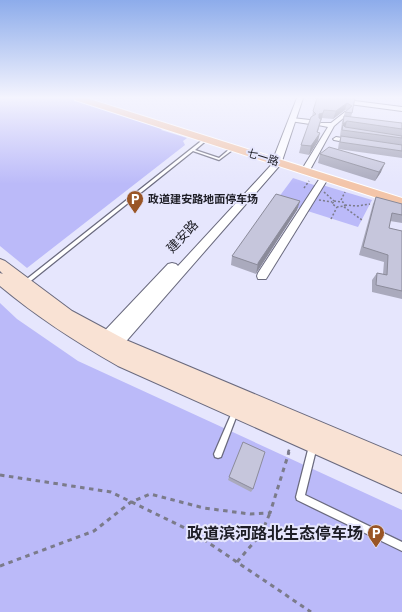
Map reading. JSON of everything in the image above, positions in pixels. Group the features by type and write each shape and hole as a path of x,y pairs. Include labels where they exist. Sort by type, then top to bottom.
{"main road":[{"name":"七一路","path":"167,127 233,148 402,197"},
{"name":"七一路","path":"178,127 276,160 322,181 402,202"},
{"path":"0,264 108,345 124,361 402,482"},
{"path":"0,278 31,304 79,336 108,345 402,466"}],"street":[{"path":"108,345 276,160 289,127"},
{"path":"308,166 331,127"},
{"path":"336,139 365,143"},
{"path":"262,276 322,181"}],"lane":[{"path":"25,284 206,139"},
{"path":"193,150 219,159 233,148"},
{"path":"218,454 236,409"},
{"path":"313,444 300,497 402,547"}],"path":[{"path":"304,188 309,181"},
{"path":"322,181 324,193 334,201 340,201 362,220"},
{"path":"334,201 332,204 337,207 370,204"},
{"path":"331,219 337,207"},
{"path":"237,562 261,534 270,513 294,435"},
{"path":"0,475 111,492 191,531 311,612"},
{"path":"0,566 94,531 131,502 150,494 204,508 250,514 270,513"}],"shaded area":[{"path":"0,127 159,127 163,128 161,130 187,138 183,141 185,145 27,268 0,246"},
{"path":"293,178 317,186 319,184 372,200 358,227 276,201"},
{"path":"0,303 17,319 78,361 402,510 402,612 0,612"}],"building":[{"path":"308,127 319,127 317,132 320,133 311,146 301,145"},
{"path":"343,127 345,127 402,136 402,138 342,130"},
{"path":"385,127 402,127 402,129"},
{"path":"341,136 402,145 402,151 340,142"},
{"path":"329,147 385,163 379,172 320,154"},
{"path":"276,194 300,201 258,265 232,256"},
{"path":"376,197 402,204 402,215 392,213 389,228 402,231 402,291 376,285 377,273 387,275 388,255 363,247"},
{"path":"243,442 265,452 253,489 229,477"}],"place":[{"name":"政道建安路地面停车场","path":"135,214"},
{"name":"政道滨河路北生态停车场","path":"376,548"}]}
